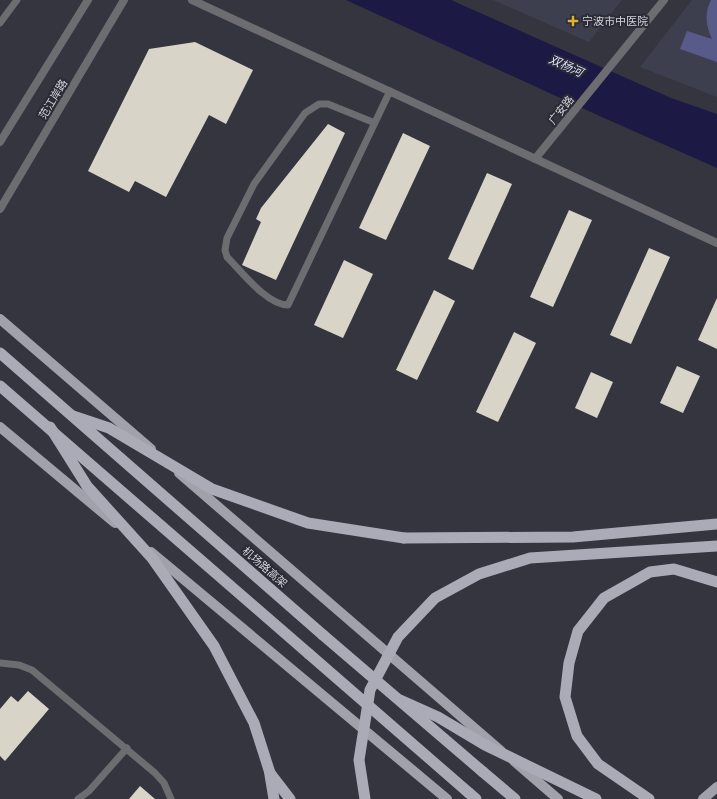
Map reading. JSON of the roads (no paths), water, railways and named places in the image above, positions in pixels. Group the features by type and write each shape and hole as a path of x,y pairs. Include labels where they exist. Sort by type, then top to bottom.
{"highway":[{"name":"机场路高架","path":"0,353 515,799"},
{"path":"0,386 476,799"},
{"path":"73,416 109,428 212,489 308,523 404,538 573,537 717,524"},
{"path":"50,428 87,486 152,558 214,646 254,723 270,773 274,799"},
{"path":"365,799 359,760 370,690 398,637 435,598 478,574 530,558 717,546"},
{"path":"649,799 598,764 577,736 565,697 569,663 578,631 604,598 650,572 674,569 717,582"},
{"path":"400,700 438,717 485,745 596,799"},
{"path":"270,773 290,799"}],"main road":[{"path":"0,319 558,799"},
{"path":"0,427 447,799"},
{"path":"703,799 717,787"}],"street":[{"name":"范江岸路","path":"0,142 88,0"},
{"name":"范江岸路","path":"0,209 124,0"},
{"path":"192,0 717,243"},
{"name":"广安路","path":"535,159 664,0"}],"lane":[{"path":"0,22 17,0"},
{"path":"375,123 328,104 319,104 305,113 254,184 227,238 225,250 227,257 269,299 280,305 288,305 375,123 390,91"},
{"path":"0,663 19,665 32,670 155,773 164,783 171,799"},
{"path":"78,799 89,791 127,748"}],"water":[{"name":"双杨河","path":"346,0 451,0 671,98 717,114 717,168 604,118"}],"place":[{"name":"宁波市中医院","path":"573,21"}]}
